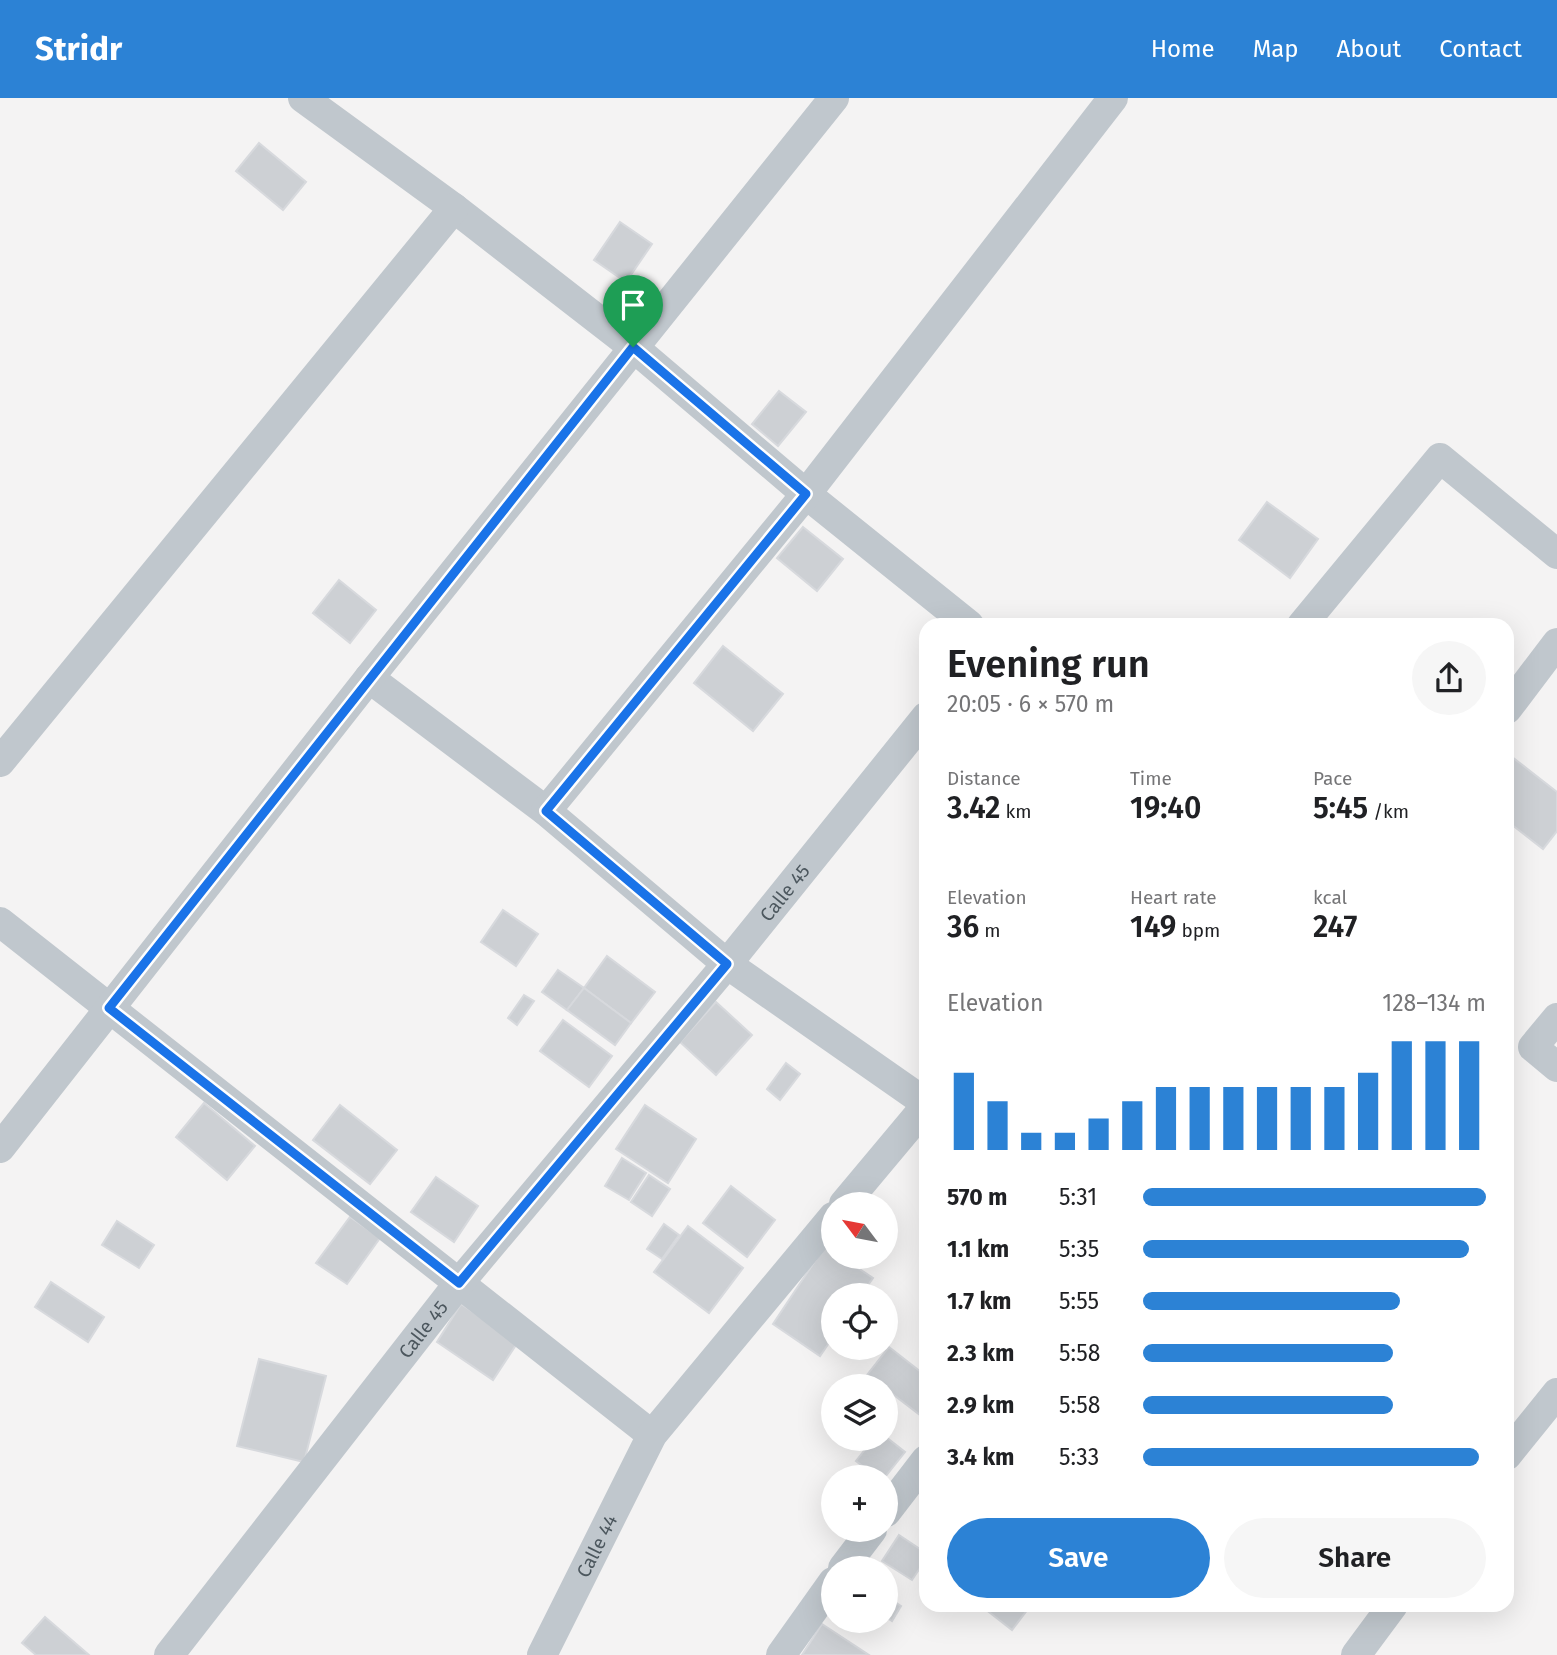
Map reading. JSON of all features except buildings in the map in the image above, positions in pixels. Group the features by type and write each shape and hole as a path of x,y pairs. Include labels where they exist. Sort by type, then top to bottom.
{"street":[{"path":"303,98 454,208 633,347 806,494 961,618"},
{"path":"0,1148 369,678 834,98"},
{"path":"546,811 806,494 1113,98"},
{"path":"0,762 454,208"},
{"path":"1308,618 1440,458 1557,554"},
{"path":"1514,700 1557,643"},
{"path":"369,678 546,811 727,964 919,1099"},
{"name":"Calle 45","path":"169,1655 459,1283 727,964 919,726"},
{"path":"0,922 652,1435"},
{"path":"1557,1018 1533,1047 1557,1067"},
{"path":"854,1192 919,1113"},
{"name":"Calle 44","path":"542,1655 652,1435 821,1231"},
{"path":"1514,1446 1557,1393"},
{"path":"898,1496 919,1469"},
{"path":"852,1556 863,1542"},
{"path":"781,1655 821,1599"},
{"path":"1356,1655 1388,1612"}],"route":[{"path":"633,347 806,494 546,811 727,964 459,1283 109,1008 633,347"}]}
